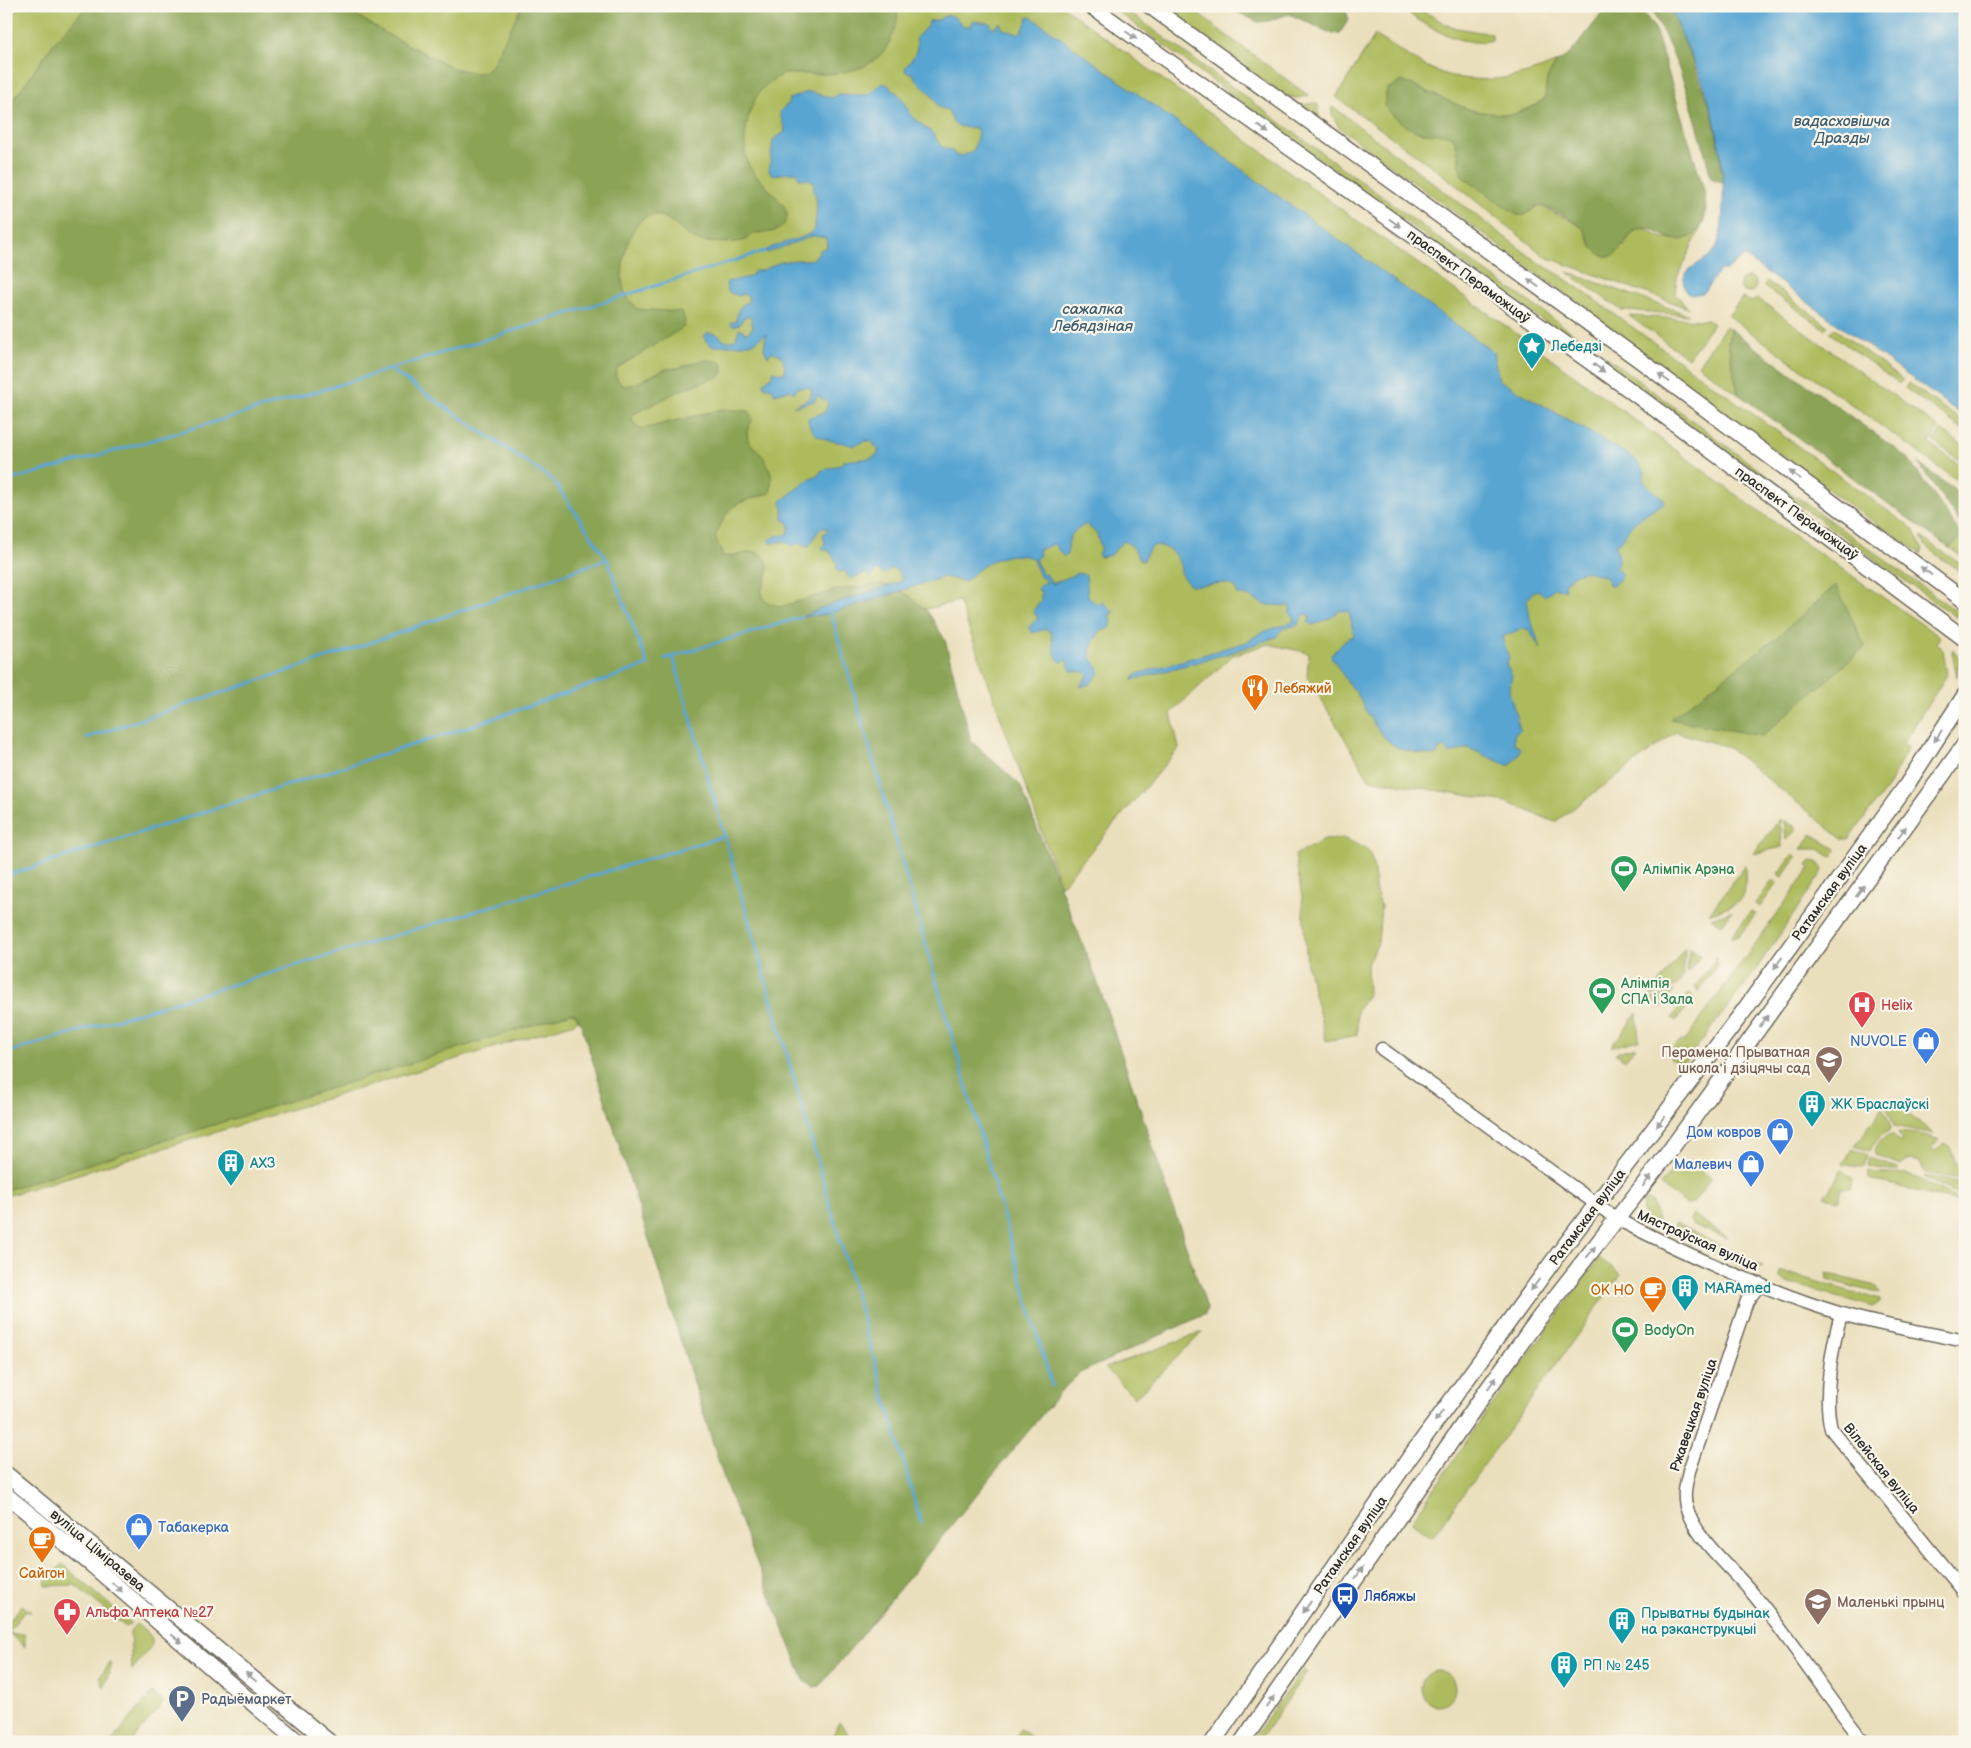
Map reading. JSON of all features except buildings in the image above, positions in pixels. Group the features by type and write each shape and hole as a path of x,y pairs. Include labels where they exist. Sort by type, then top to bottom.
{"main road":[{"name":"праспект Пераможцаў","path":"1091,6 1627,388 1965,639"},
{"name":"праспект Пераможцаў","path":"1150,6 1641,361 1965,601"},
{"name":"Ратамская вуліца","path":"1214,1742 1410,1457 1596,1204 1743,1012 1906,786 1965,695"},
{"name":"Ратамская вуліца","path":"1242,1742 1487,1390 1828,936 1965,744"},
{"name":"вуліца Ціміразева","path":"6,1474 328,1742"},
{"name":"вуліца Ціміразева","path":"6,1495 92,1564 298,1742"}],"street":[{"name":"Мястраўская вуліца","path":"1382,1049 1617,1219 1760,1284 1841,1314 1965,1341"},
{"name":"Ржавецкая вуліца","path":"1760,1284 1747,1301 1689,1470 1684,1490 1685,1503 1702,1536 1782,1630 1864,1742"},
{"name":"Вілейская вуліца","path":"1841,1314 1836,1335 1828,1401 1831,1429 1965,1593"}],"green space":[{"path":"20,6 1062,6 1338,207 1540,350 1750,505 1940,637 1936,643 1943,650 1947,675 1903,743 1908,748 1887,788 1848,840 1842,839 1728,747 1676,732 1555,822 1506,802 1369,779 1307,676 1309,653 1268,644 1233,655 1171,713 1179,748 1061,886 959,601 673,671 713,828 575,1023 6,1196 6,25"},
{"path":"87,6 342,6 385,33 453,68 476,73 485,71 492,65 522,6 897,6 897,21 892,36 884,50 874,60 847,72 785,74 765,86 756,98 746,126 746,156 748,164 757,177 776,196 785,209 787,219 781,228 750,235 746,240 729,243 697,240 661,216 646,216 639,222 632,232 624,257 622,281 625,293 637,309 681,312 685,320 684,327 617,368 615,375 621,385 632,385 665,369 677,368 704,360 722,363 723,371 721,376 685,388 632,415 633,423 642,429 723,409 749,411 752,420 747,431 748,441 764,458 770,470 770,493 741,502 730,510 715,537 723,556 753,552 765,558 768,572 761,591 765,601 780,607 836,590 883,584 907,594 928,612 945,640 971,741 1020,785 1096,978 1207,1308 1205,1314 1080,1373 1062,1390 820,1686 813,1687 804,1680 727,1488 581,1024 575,1014 571,1013 6,1190 6,110 54,43"},
{"path":"1110,6 1121,6 1455,250 1596,349 1759,470 1959,613 1957,618 1454,257"},
{"path":"1161,6 1187,6 1309,96 1296,98 1284,96"},
{"path":"1225,6 1344,6 1349,19 1340,33 1333,34 1289,14 1268,21 1258,22"},
{"path":"1415,6 1451,27 1492,34 1492,40 1472,42 1450,36 1428,26 1411,15 1409,11 1411,7"},
{"path":"1608,6 1639,6 1655,29 1704,190 1706,213 1703,223 1695,233 1687,238 1672,239 1652,230 1638,229 1633,232 1617,252 1607,256 1600,254 1594,249 1580,226 1554,211 1536,206 1525,215 1517,215 1463,177 1457,148 1452,136 1418,132 1397,119 1384,106 1387,89 1402,81 1472,111 1512,115 1537,105 1545,98 1547,78 1557,62 1570,54"},
{"path":"1649,6 1670,6 1711,108 1719,146 1723,183 1711,178 1700,134 1679,68"},
{"path":"1375,35 1424,65 1456,77 1490,79 1507,77 1541,69 1557,62 1547,78 1545,98 1515,114 1499,115 1459,106 1411,83 1393,116 1420,133 1444,133 1452,136 1457,148 1463,177 1525,215 1539,205 1577,224 1584,229 1592,247 1624,246 1636,230 1641,229 1646,229 1662,238 1675,239 1698,228 1704,221 1677,277 1675,293 1688,308 1546,257 1437,170 1336,97"},
{"path":"1315,103 1318,105 1319,119 1301,105"},
{"path":"1332,106 1539,263 1560,275 1913,529 1923,550 1921,554 1845,502 1339,127 1332,115"},
{"path":"1567,272 1689,315 1621,310"},
{"path":"1748,277 1756,285 1748,293 1740,285"},
{"path":"1767,281 1828,326 1825,329 1763,286"},
{"path":"1742,298 1752,302 1757,298 1939,428 1929,443 1965,469 1965,486 1728,316"},
{"path":"1629,316 1708,320 1713,324 1688,358"},
{"path":"1726,326 1730,329 1728,342 1738,394 1698,365"},
{"path":"1834,328 1903,380 1899,384 1830,333"},
{"path":"1730,329 1908,458 1962,536 1949,548 1738,394 1728,342"},
{"path":"1908,383 1965,423 1965,431 1905,388"},
{"path":"1941,430 1965,447 1965,464 1933,441"},
{"path":"1918,463 1965,498 1965,530"},
{"path":"1962,536 1965,540 1965,559 1949,548"},
{"path":"1921,537 1965,567 1965,575 1926,547"},
{"path":"1836,585 1865,647 1762,736 1670,719 1776,638"},
{"path":"1953,649 1959,659 1957,677 1952,652"},
{"path":"1780,819 1782,847 1753,854"},
{"path":"1784,820 1797,828 1786,841"},
{"path":"1812,834 1836,849 1834,856 1830,857 1819,849 1801,849"},
{"path":"1342,838 1370,852 1374,869 1375,888 1381,906 1378,943 1367,964 1368,995 1357,1010 1357,1035 1326,1041 1307,965 1302,898 1295,855 1324,840"},
{"path":"1793,854 1797,857 1782,877 1778,874"},
{"path":"1811,861 1818,862 1823,870 1821,874 1753,974 1687,1060 1681,1063 1671,1059 1669,1051 1681,1040 1684,1042 1810,868 1807,865"},
{"path":"1745,865 1744,895 1736,903 1709,914"},
{"path":"1773,880 1777,883 1760,907 1755,904"},
{"path":"1732,911 1722,925 1711,918"},
{"path":"1751,911 1756,914 1739,936 1731,937"},
{"path":"1685,948 1683,976 1680,981 1670,989 1650,996"},
{"path":"1689,948 1701,956 1687,973"},
{"path":"1717,957 1717,966 1698,991 1695,987"},
{"path":"1674,991 1660,1008 1650,1000"},
{"path":"1689,994 1694,998 1676,1021 1672,1018"},
{"path":"1637,1013 1639,1040 1611,1047"},
{"path":"1636,1047 1625,1060 1615,1053"},
{"path":"1890,1100 1934,1134 1894,1126 1886,1105"},
{"path":"1883,1107 1891,1127 1890,1131 1880,1136 1869,1151 1855,1146"},
{"path":"1898,1132 1924,1135 1940,1140 1931,1148 1935,1152 1944,1143 1950,1147 1962,1179 1925,1173 1920,1162 1909,1160 1901,1166 1875,1154 1878,1144 1887,1136 1894,1135 1898,1142 1902,1141"},
{"path":"1853,1149 1867,1155 1864,1167 1844,1165 1843,1163"},
{"path":"1869,1157 1898,1169 1898,1171 1868,1167"},
{"path":"1682,1165 1694,1165 1711,1178 1693,1203 1686,1204 1660,1185 1673,1169"},
{"path":"1842,1170 1853,1179 1850,1189 1842,1188 1839,1200 1824,1197"},
{"path":"1868,1172 1908,1174 1965,1201 1965,1203 1868,1179"},
{"path":"1925,1176 1963,1183 1965,1197 1925,1178"},
{"path":"1645,1199 1653,1203 1658,1221 1653,1229 1643,1215"},
{"path":"1693,1214 1727,1238 1693,1225 1690,1220"},
{"path":"1676,1223 1763,1267 1753,1270 1670,1231"},
{"path":"1599,1258 1621,1274 1433,1536 1429,1536 1413,1524 1412,1521 1474,1430"},
{"path":"1780,1271 1880,1300 1880,1303 1872,1307 1786,1282 1780,1278"},
{"path":"1826,1273 1875,1286 1880,1294 1828,1280"},
{"path":"1203,1332 1135,1398 1105,1368"},
{"path":"62,1564 131,1623 126,1627 75,1585 46,1586 45,1581"},
{"path":"22,1605 31,1612 25,1611 9,1630 11,1634 25,1634 25,1647 6,1631 6,1625"},
{"path":"136,1624 150,1635 152,1645 132,1670 130,1631"},
{"path":"110,1663 112,1665 104,1688 100,1676"},
{"path":"1303,1669 1307,1673 1258,1742 1250,1742"},
{"path":"1438,1671 1450,1676 1455,1688 1450,1700 1438,1705 1426,1700 1421,1688 1426,1676"},
{"path":"152,1693 164,1702 131,1742 111,1742"},
{"path":"839,1722 855,1742 830,1742"},
{"path":"1020,1729 1038,1742 1018,1740 1017,1734"}],"water":[{"name":"вадасховішча Дразды","path":"1670,6 1965,6 1965,417 1744,256 1727,270 1720,270 1703,293 1692,295 1687,293 1684,277 1687,272 1712,254 1718,243 1721,233 1723,177 1720,148 1706,91"},
{"name":"сажалка Лебядзіная","path":"947,15 953,16 964,26 972,26 972,21 990,23 993,29 1000,23 1003,29 1018,34 1023,30 1028,17 1033,18 1493,352 1499,380 1634,458 1645,472 1643,481 1664,500 1663,504 1634,523 1622,540 1615,545 1619,557 1616,569 1622,574 1619,580 1609,585 1606,577 1584,572 1575,575 1564,583 1565,590 1555,588 1544,596 1538,590 1533,592 1527,599 1530,618 1541,649 1529,630 1523,628 1502,637 1509,658 1506,664 1512,675 1509,691 1520,730 1514,735 1514,743 1521,749 1511,765 1468,748 1449,754 1445,747 1441,748 1435,756 1401,749 1390,743 1378,730 1356,691 1352,689 1331,655 1348,638 1354,636 1349,611 1339,611 1330,618 1313,625 1308,622 1309,615 1304,614 1298,625 1282,629 1276,637 1230,653 1132,680 1137,674 1247,642 1260,633 1293,622 1294,618 1290,614 1290,606 1265,605 1248,596 1238,595 1235,587 1225,583 1191,586 1181,575 1178,559 1171,551 1162,546 1156,545 1150,548 1142,562 1131,545 1123,541 1111,555 1100,557 1098,554 1101,548 1097,534 1086,524 1070,536 1067,555 1063,556 1054,544 1038,550 1040,555 1035,560 1043,574 1047,575 1052,584 1078,573 1086,575 1088,596 1096,604 1102,602 1114,612 1109,615 1112,622 1110,628 1100,631 1091,648 1092,659 1100,673 1090,684 1080,687 1088,675 1085,672 1071,671 1067,660 1060,662 1057,659 1051,632 1046,629 1033,633 1028,628 1038,618 1033,611 1041,600 1041,591 1038,590 1038,587 1047,582 1040,576 1032,558 1013,555 1004,557 979,569 966,582 944,577 828,614 802,617 826,606 900,582 902,577 896,570 891,569 883,574 878,570 871,577 866,573 850,579 845,571 839,572 836,568 838,564 829,551 822,548 825,543 823,534 828,531 825,527 819,530 809,546 798,543 792,546 785,541 770,543 768,541 776,536 786,535 789,530 787,521 783,520 781,501 812,477 818,476 821,471 842,464 843,461 872,458 878,454 878,449 871,441 865,441 853,446 825,439 813,432 808,418 825,412 828,403 817,395 815,401 793,407 810,398 812,391 808,387 797,388 794,393 789,390 775,394 772,388 764,386 764,382 772,376 773,371 784,374 785,370 783,359 779,354 771,352 768,357 764,349 766,334 753,343 714,347 704,337 707,333 712,333 718,335 723,340 731,341 736,339 739,329 742,329 745,333 749,332 753,327 751,318 748,316 743,318 740,324 733,326 730,323 736,321 740,309 749,301 748,296 743,294 739,296 728,292 727,282 750,277 755,271 764,270 782,262 814,259 820,250 827,247 826,238 813,236 767,253 765,251 805,236 815,229 817,204 813,191 814,183 809,179 800,179 796,172 773,175 769,171 773,140 785,132 780,111 788,104 789,99 810,92 832,98 839,94 868,95 881,84 887,84 900,96 912,116 933,134 942,147 951,150 956,156 963,156 974,150 978,133 976,128 961,127 955,123 948,110 938,107 933,96 919,83 912,73 906,72 905,68 916,51 916,38 928,25 929,21 938,20"}],"waterway":[{"path":"6,481 292,399 765,251"},
{"path":"6,876 468,727 648,665 607,559 553,480 389,369"},
{"path":"86,738 347,651 607,559"},
{"path":"831,613 1052,1386"},
{"path":"664,659 802,617"},
{"path":"673,656 921,1523"},
{"path":"6,1053 724,836"}],"place":[{"name":"Лебедзі","path":"1532,370"},
{"name":"Лебяжий","path":"1255,712"},
{"name":"Алімпік Арэна","path":"1624,893"},
{"name":"Алімпія СПА і Зала","path":"1602,1015"},
{"name":"Helix","path":"1862,1029"},
{"name":"NUVOLE","path":"1926,1065"},
{"name":"Перамена. Прыватная школа і дзіцячы сад","path":"1829,1084"},
{"name":"ЖК Браслаўскі","path":"1812,1128"},
{"name":"Дом ковров","path":"1780,1156"},
{"name":"АХЗ","path":"231,1187"},
{"name":"Малевич","path":"1751,1188"},
{"name":"MARAmed","path":"1685,1312"},
{"name":"ОК НО","path":"1653,1314"},
{"name":"BodyOn","path":"1625,1354"},
{"name":"Табакерка","path":"139,1551"},
{"name":"Сайгон","path":"42,1564"},
{"name":"Лябяжы","path":"1345,1620"},
{"name":"Маленькі прынц","path":"1818,1626"},
{"name":"Альфа Аптека №27","path":"67,1636"},
{"name":"Прыватны будынак на рэканструкцыі","path":"1622,1645"},
{"name":"РП № 245","path":"1564,1689"},
{"name":"Радыёмаркет","path":"182,1723"}]}
